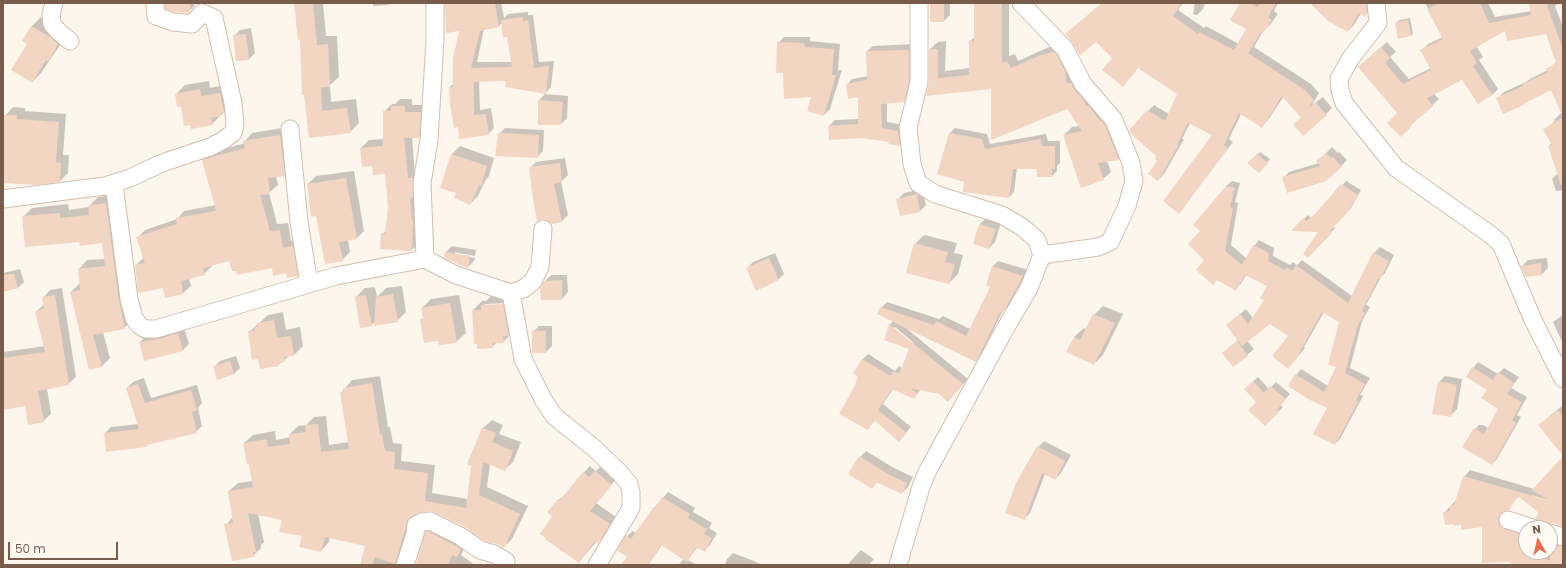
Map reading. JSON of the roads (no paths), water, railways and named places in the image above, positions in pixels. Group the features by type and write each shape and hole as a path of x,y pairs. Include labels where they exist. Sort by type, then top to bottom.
{"street":[{"path":"54,3 51,15 52,24 70,41"},
{"path":"3,199 67,192 114,184 162,163 210,147 222,141 232,133 235,125 233,103 213,10 202,13 192,24 173,22 156,16 155,3"},
{"path":"425,259 422,183 429,140 435,40 435,3"},
{"path":"898,565 921,487 927,472 1029,288 1042,255 1037,240 1022,226 1002,215 935,194 918,183 912,164 908,128 919,82 919,3"},
{"path":"1021,3 1065,49 1083,84 1114,120 1131,163 1134,181 1127,206 1110,242 1098,247 1042,255"},
{"path":"1376,3 1378,23 1350,59 1339,79 1340,90 1344,103 1396,168 1491,235 1501,244 1533,320 1563,379"},
{"path":"290,129 299,222 309,284"},
{"path":"114,184 129,299 134,318 142,327 156,329 343,275 425,259 456,275 511,293 523,289 533,281 540,267 543,229"},
{"path":"511,293 523,359 544,401 554,416 594,448 620,473 629,484 631,492 631,508 597,565"},
{"path":"1508,520 1518,523"},
{"path":"405,565 416,526 422,522 430,521 460,536 480,550 494,554 506,561"}]}
